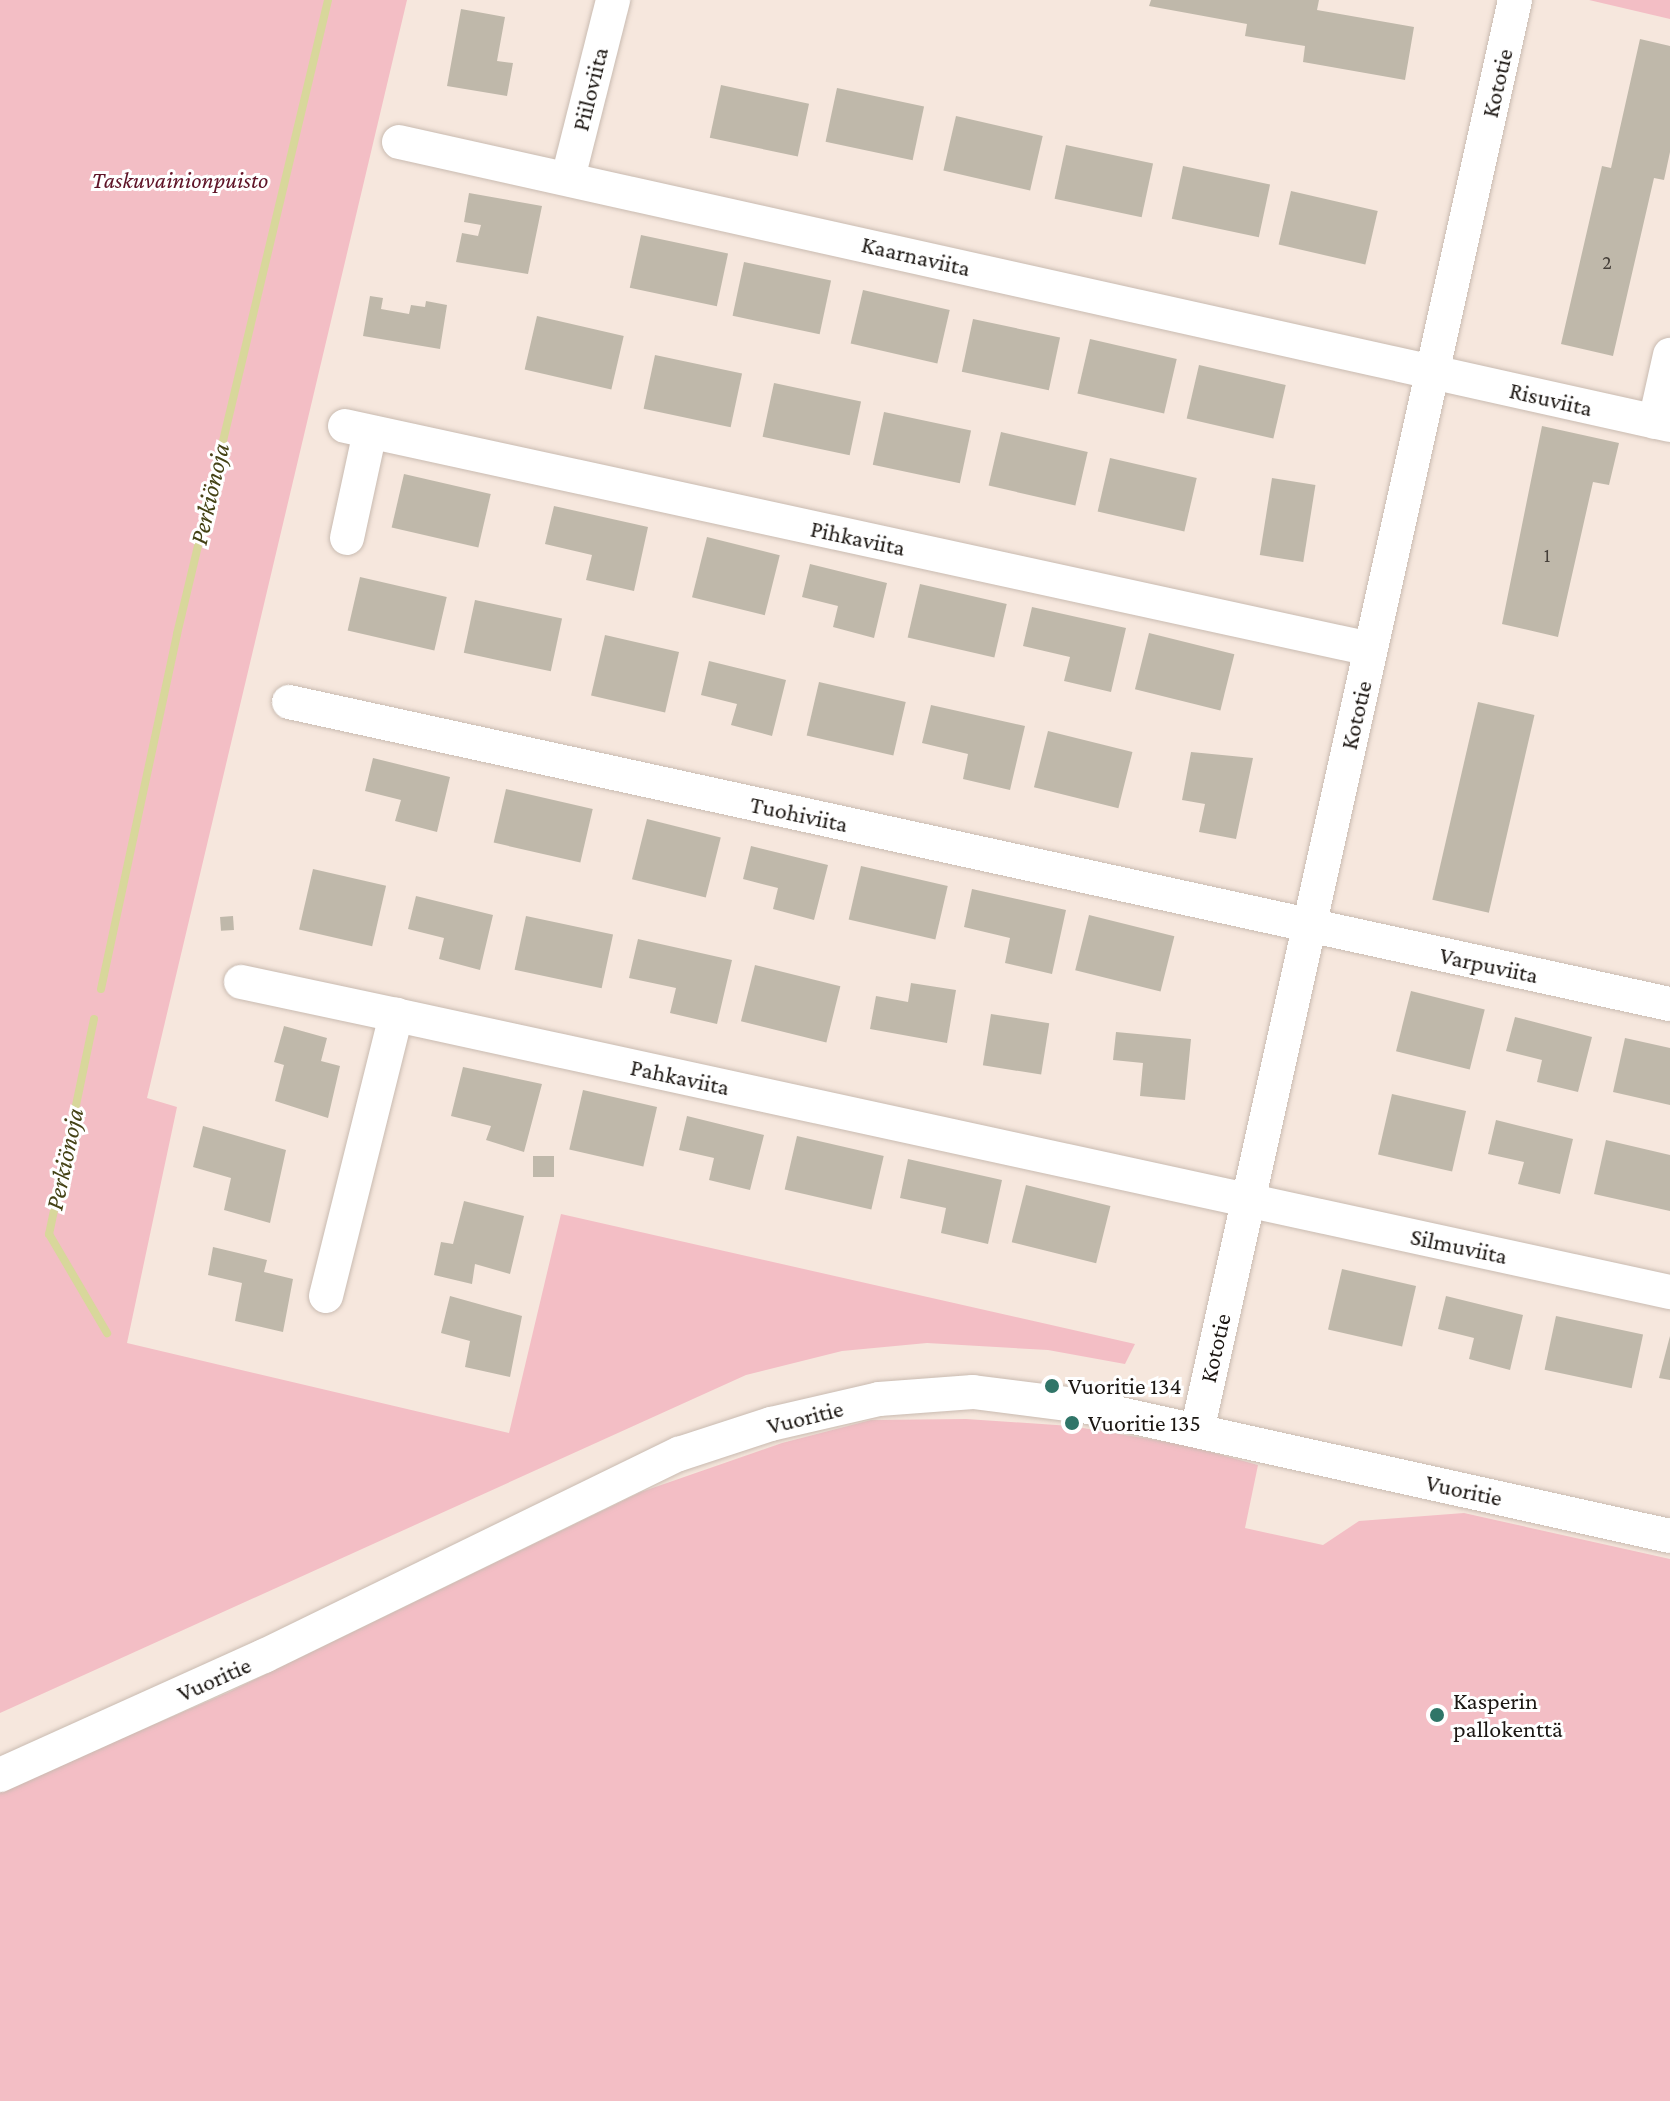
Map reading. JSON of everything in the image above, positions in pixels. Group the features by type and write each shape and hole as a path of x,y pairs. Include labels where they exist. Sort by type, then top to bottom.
{"street":[{"name":"Piiloviita","path":"568,178 613,0"},
{"name":"Kototie","path":"1197,1431 1515,0"},
{"name":"Kaarnaviita","path":"399,142 1432,373"},
{"path":"1662,424 1670,355"},
{"name":"Risuviita","path":"1432,373 1662,424"},
{"name":"Pihkaviita","path":"347,538 358,429 1370,649"},
{"name":"Tuohiviita","path":"289,702 1309,926"},
{"name":"Varpuviita","path":"1309,926 1670,1004"},
{"name":"Pahkaviita","path":"241,982 1248,1201"},
{"path":"326,1296 396,1015"},
{"name":"Silmuviita","path":"1248,1201 1670,1292"},
{"name":"Vuoritie","path":"0,1775 264,1656 679,1454 771,1424 879,1399 973,1392 1084,1406 1670,1536"}],"green space":[{"name":"Taskuvainionpuisto","path":"0,0 407,0 147,1098 177,1107 127,1343 509,1433 561,1214 1135,1344 1125,1364 1048,1350 927,1343 842,1351 746,1375 0,1713"},
{"path":"1589,0 1670,0 1670,19"},
{"path":"966,1419 1071,1426 1185,1445 1258,1465 1245,1528 1323,1545 1359,1521 1464,1513 1670,1559 1670,2101 0,2101 0,1791 227,1693 641,1492 782,1443 871,1420"}],"building":[{"path":"1151,0 1319,0 1317,10 1414,27 1405,80 1303,62 1305,46 1245,36 1247,24 1149,6"},
{"path":"461,9 505,17 497,61 513,63 507,96 447,86"},
{"path":"1640,39 1670,46 1670,152 1664,180 1654,178 1613,356 1561,344 1602,166 1611,168"},
{"path":"721,85 809,104 798,157 710,138"},
{"path":"837,88 924,107 913,160 826,142"},
{"path":"956,116 1043,136 1030,191 943,171"},
{"path":"1066,145 1153,164 1142,217 1055,199"},
{"path":"1183,166 1270,185 1259,237 1172,219"},
{"path":"1291,191 1378,211 1365,265 1279,245"},
{"path":"469,193 542,206 528,274 456,262 462,233 478,236 481,225 464,222"},
{"path":"641,235 728,254 717,306 630,288"},
{"path":"744,262 831,281 820,334 733,316"},
{"path":"863,290 950,310 937,364 851,344"},
{"path":"370,296 383,298 381,309 409,314 411,305 425,307 426,301 447,305 440,349 363,336"},
{"path":"537,316 624,336 611,390 525,370"},
{"path":"973,319 1060,338 1049,390 962,372"},
{"path":"1090,339 1177,359 1164,414 1077,394"},
{"path":"655,355 742,374 731,427 644,409"},
{"path":"1199,365 1286,385 1273,439 1187,419"},
{"path":"774,383 861,402 850,455 763,437"},
{"path":"884,412 971,431 960,483 873,465"},
{"path":"1542,426 1619,443 1609,485 1593,482 1558,637 1502,624"},
{"path":"1001,432 1088,452 1075,506 989,486"},
{"path":"1110,458 1197,478 1184,532 1098,512"},
{"path":"404,474 491,494 478,548 392,528"},
{"path":"1272,478 1315,485 1303,562 1260,555"},
{"path":"554,506 648,527 634,591 586,580 592,555 545,544"},
{"path":"707,537 780,555 765,615 692,597"},
{"path":"810,564 887,583 874,638 833,627 838,606 802,597"},
{"path":"360,577 447,597 434,651 348,631"},
{"path":"920,584 1007,604 994,658 908,638"},
{"path":"475,600 562,619 551,671 464,653"},
{"path":"1032,607 1126,628 1111,692 1064,681 1070,657 1023,646"},
{"path":"1149,633 1234,654 1220,711 1135,689"},
{"path":"605,635 679,652 665,713 591,695"},
{"path":"709,661 786,680 772,736 731,725 737,704 701,695"},
{"path":"819,682 906,702 893,756 807,736"},
{"path":"1478,702 1535,715 1489,913 1432,900"},
{"path":"931,705 1025,726 1010,790 963,779 968,754 922,743"},
{"path":"1048,731 1132,752 1118,808 1034,787"},
{"path":"1191,752 1253,758 1236,839 1199,832 1205,804 1182,800"},
{"path":"373,758 450,777 437,832 395,821 401,800 365,791"},
{"path":"506,789 593,809 580,863 494,843"},
{"path":"647,819 721,837 706,898 632,879"},
{"path":"751,846 828,865 814,920 773,909 778,888 743,879"},
{"path":"861,866 948,886 935,940 849,920"},
{"path":"313,869 386,886 372,946 299,929"},
{"path":"972,889 1066,910 1052,974 1005,963 1010,938 964,927"},
{"path":"416,896 493,915 480,970 439,959 444,938 408,929"},
{"path":"1089,915 1174,936 1161,992 1075,970"},
{"path":"233,916 234,930 221,931 220,917"},
{"path":"526,916 613,935 602,988 515,970"},
{"path":"638,939 732,960 717,1024 670,1013 676,988 629,978"},
{"path":"755,965 840,986 826,1043 741,1021"},
{"path":"911,983 956,990 947,1043 870,1029 876,996 908,1002"},
{"path":"1411,991 1485,1009 1470,1070 1396,1051"},
{"path":"991,1014 1049,1023 1041,1075 983,1065"},
{"path":"1515,1017 1592,1037 1578,1092 1537,1082 1542,1060 1506,1051"},
{"path":"284,1026 327,1038 321,1061 340,1066 328,1118 275,1101 284,1065 274,1062"},
{"path":"1116,1032 1191,1039 1185,1100 1140,1096 1143,1063 1113,1060"},
{"path":"1625,1038 1670,1048 1670,1105 1613,1092"},
{"path":"463,1067 542,1084 524,1152 486,1140 491,1126 451,1116"},
{"path":"583,1090 657,1107 643,1167 569,1149"},
{"path":"1392,1094 1466,1111 1452,1172 1378,1154"},
{"path":"687,1116 764,1135 750,1190 709,1180 714,1158 679,1150"},
{"path":"1496,1120 1573,1139 1560,1194 1518,1184 1524,1162 1488,1154"},
{"path":"203,1126 286,1150 270,1223 224,1210 231,1178 193,1167"},
{"path":"797,1136 884,1156 871,1210 785,1190"},
{"path":"1606,1140 1670,1155 1670,1211 1594,1194"},
{"path":"533,1156 554,1156 554,1177 533,1177"},
{"path":"908,1159 1002,1180 988,1244 941,1233 946,1208 900,1198"},
{"path":"1026,1185 1110,1206 1096,1263 1012,1242"},
{"path":"464,1201 524,1216 510,1274 475,1264 472,1284 434,1275 441,1242 453,1244"},
{"path":"213,1247 267,1260 264,1272 293,1279 283,1332 235,1321 242,1283 208,1275"},
{"path":"1342,1269 1416,1286 1402,1347 1328,1329"},
{"path":"450,1296 522,1316 510,1377 465,1367 470,1341 441,1333"},
{"path":"1446,1296 1523,1315 1510,1370 1469,1359 1474,1338 1438,1329"},
{"path":"1556,1316 1643,1335 1632,1388 1545,1370"},
{"path":"1670,1336 1670,1380 1659,1378"}],"waterway":[{"name":"Perkiönoja","path":"101,989 177,634 328,0"},
{"name":"Perkiönoja","path":"94,1019 49,1234 107,1333"}],"place":[{"name":"Vuoritie 134","path":"1052,1386"},
{"name":"Vuoritie 135","path":"1072,1423"},
{"name":"Kasperin pallokenttä","path":"1437,1715"}]}
